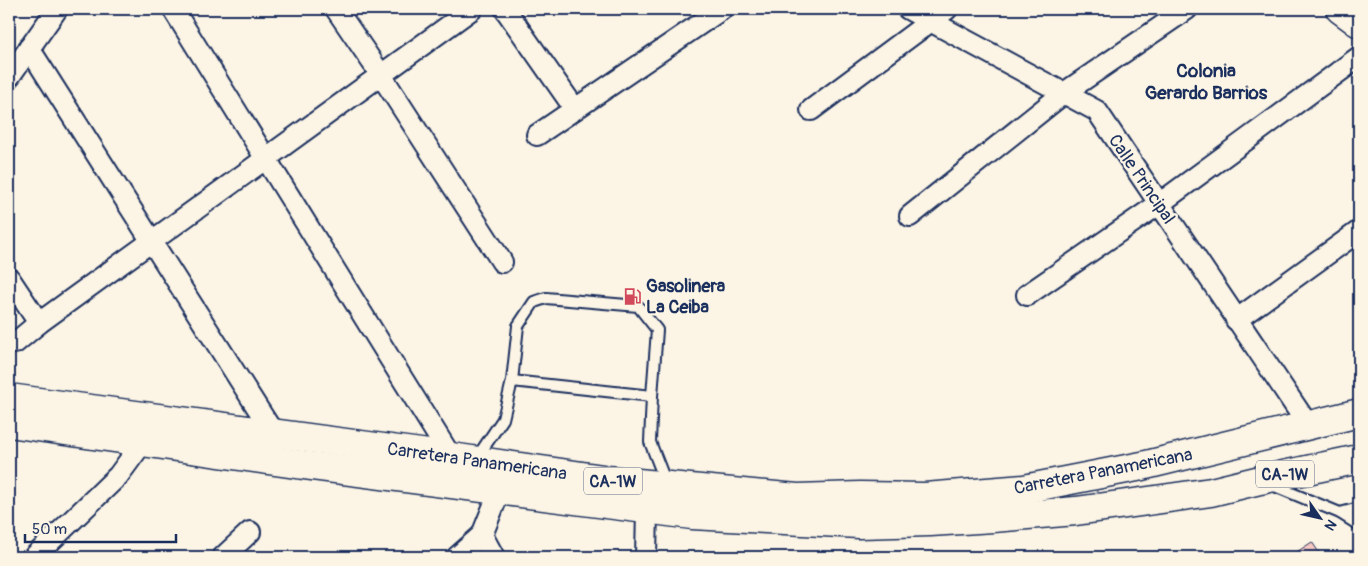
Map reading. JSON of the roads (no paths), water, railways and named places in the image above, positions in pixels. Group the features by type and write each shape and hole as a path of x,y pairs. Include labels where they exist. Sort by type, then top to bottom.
{"main road":[{"path":"1340,9 1359,23"},
{"name":"Carretera Panamericana","path":"9,398 463,458 617,481 797,498 860,496 925,498 1024,489 1142,466 1359,413"},
{"name":"Carretera Panamericana","path":"9,423 303,465 692,515 859,524 930,522 1094,508 1211,492 1359,459"}],"street":[{"path":"173,9 266,159 463,458"},
{"path":"336,9 382,75 502,262"},
{"path":"15,343 39,323 472,9"},
{"path":"505,9 575,109"},
{"path":"537,135 722,9"},
{"name":"Calle Principal","path":"908,9 1097,111 1308,425"},
{"path":"811,110 947,9"},
{"path":"910,216 1064,93 1187,9"},
{"path":"9,77 29,48 48,12"},
{"path":"29,48 274,434"},
{"path":"1027,295 1159,204 1359,57"},
{"path":"1236,320 1359,231"},
{"path":"9,278 39,323"},
{"path":"34,557 118,476 143,442"},
{"path":"457,557 482,535 500,490"},
{"path":"646,557 647,509"},
{"path":"223,557 250,532"},
{"path":"482,535 494,557"}],"lane":[{"path":"463,458 503,420 512,381 518,326 534,302 546,298 638,306 657,330 650,442 668,486"},
{"path":"512,381 652,396"},
{"path":"1260,480 1340,513 1359,525"},
{"path":"1340,513 1359,508"}],"place":[{"name":"Gasolinera La Ceiba","path":"632,296"}],"district":[{"name":"Colonia Gerardo Barrios","path":"1206,81"}]}
